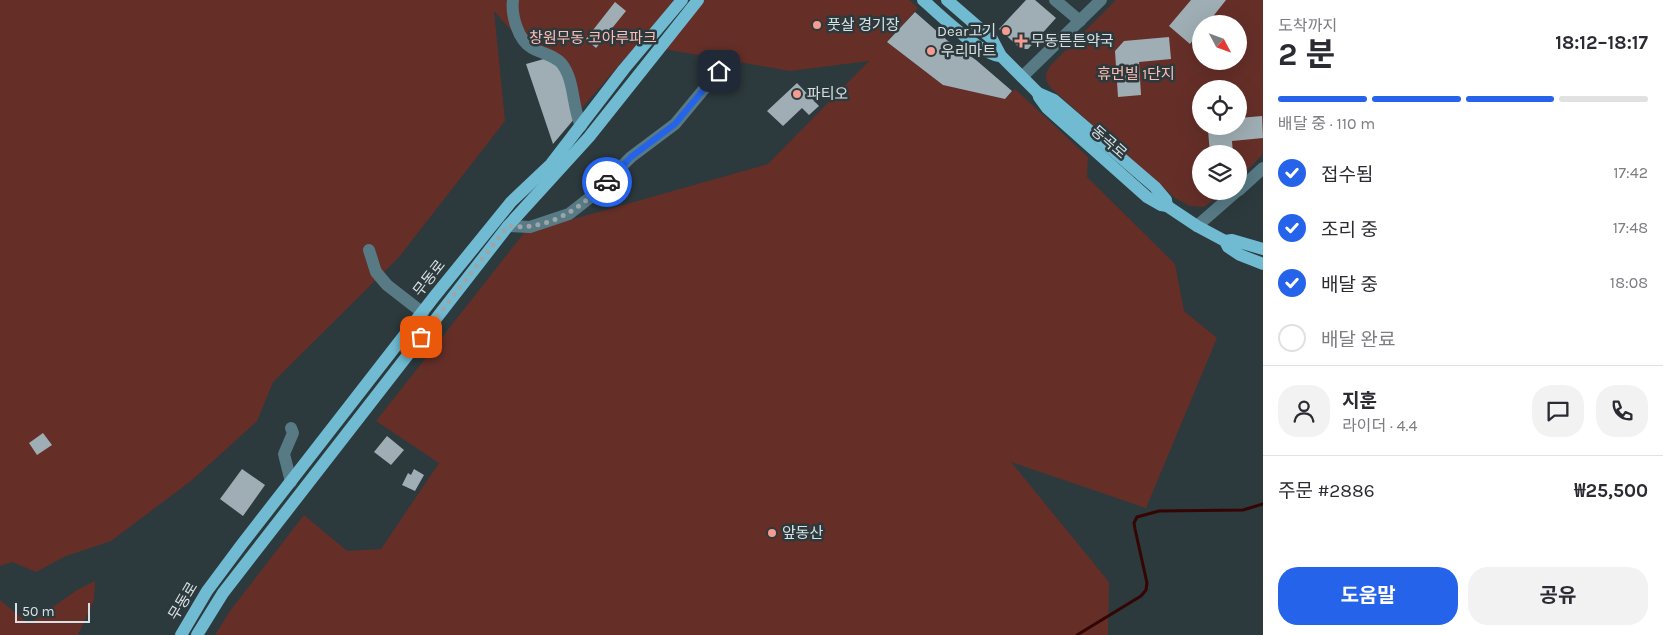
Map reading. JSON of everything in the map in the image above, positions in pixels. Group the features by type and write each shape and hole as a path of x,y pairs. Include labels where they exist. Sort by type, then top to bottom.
{"main road":[{"name":"무동로","path":"181,635 207,591 423,313 511,202 551,164 624,69 682,0"},
{"name":"무동로","path":"197,635 223,594 508,226 589,137 698,0"},
{"name":"동곡로","path":"923,0 983,50 996,56 1001,56"},
{"name":"동곡로","path":"947,0 992,38 1001,56 1038,92 1054,100 1155,188 1166,200 1167,206 1197,226 1225,241 1228,247 1240,255 1263,264"},
{"name":"동곡로","path":"1225,241 1232,240 1263,249"}],"street":[{"path":"513,0 519,33 529,47 562,63 568,75 581,126"},
{"path":"1055,0 1080,21"},
{"path":"1022,77 1101,0"},
{"path":"508,226 530,227 569,214 592,196 631,157 675,124 719,71"},
{"path":"1247,182 1263,168"},
{"path":"1197,226 1227,200"},
{"path":"369,250 376,272 387,285 423,313"},
{"path":"291,428 293,433 284,454 291,482"}],"green space":[{"name":"창원무동 코아루파크","path":"0,0 676,0 581,109 569,74 509,28 494,11 505,121 399,257 273,382 257,421 191,481 111,541 66,556 36,572 12,562 0,566"},
{"path":"705,0 909,0 918,8 882,47 887,42 943,85 1005,99 1015,89 1088,157 1087,177 1175,264 1184,311 1217,338 1146,508 1011,462 1109,582 1108,635 215,635 230,611 304,515 347,551 381,549 439,463 376,421 524,233 768,164 869,61 790,71 664,49"},
{"name":"휴먼빌 1단지","path":"1116,0 1263,0 1263,154 1247,171 1247,145 1192,145 1192,200 1213,200 1204,207 1190,206 1175,198 1052,89 1046,78 1050,66"},
{"path":"95,581 94,600 78,635 0,635 0,600 29,624 77,590"}],"building":[{"path":"1026,0 1035,0 1056,18 1028,49 1021,49 999,29"},
{"path":"1191,0 1226,0 1214,15 1192,15 1192,41 1190,44 1169,26"},
{"path":"615,2 626,11 596,48 586,39"},
{"name":"우리마트","path":"915,12 948,41 976,60 1012,91 1005,99 943,85 887,42"},
{"path":"1169,37 1171,59 1139,62 1141,95 1118,97 1115,51 1124,41"},
{"path":"551,57 562,63 575,118 553,144 526,64"},
{"name":"파티오","path":"797,83 819,106 809,115 802,108 783,126 767,111"},
{"path":"1262,116 1263,138 1232,141 1232,145 1209,145 1208,135 1247,135 1247,117"},
{"path":"43,433 52,445 37,455 29,443"},
{"path":"387,436 404,450 391,465 374,452"},
{"path":"242,469 265,485 243,516 220,499"},
{"path":"414,469 424,475 415,491 402,485 408,473 411,475"}],"waterway":[{"path":"1077,635 1141,596 1146,590 1147,583 1134,523 1137,517 1159,511 1243,510 1263,504"}],"way so far":[{"path":"421,337 508,226 530,227 569,214 607,182"}],"place":[{"name":"풋살 경기장","path":"817,25"},
{"name":"Dear고기","path":"1006,31"},
{"name":"무동튼튼약국","path":"1021,41"},
{"name":"우리마트","path":"931,51"},
{"name":"파티오","path":"797,94"},
{"name":"앞동산","path":"772,533"}],"route":[{"path":"607,182 631,157 675,124 719,71"}]}
